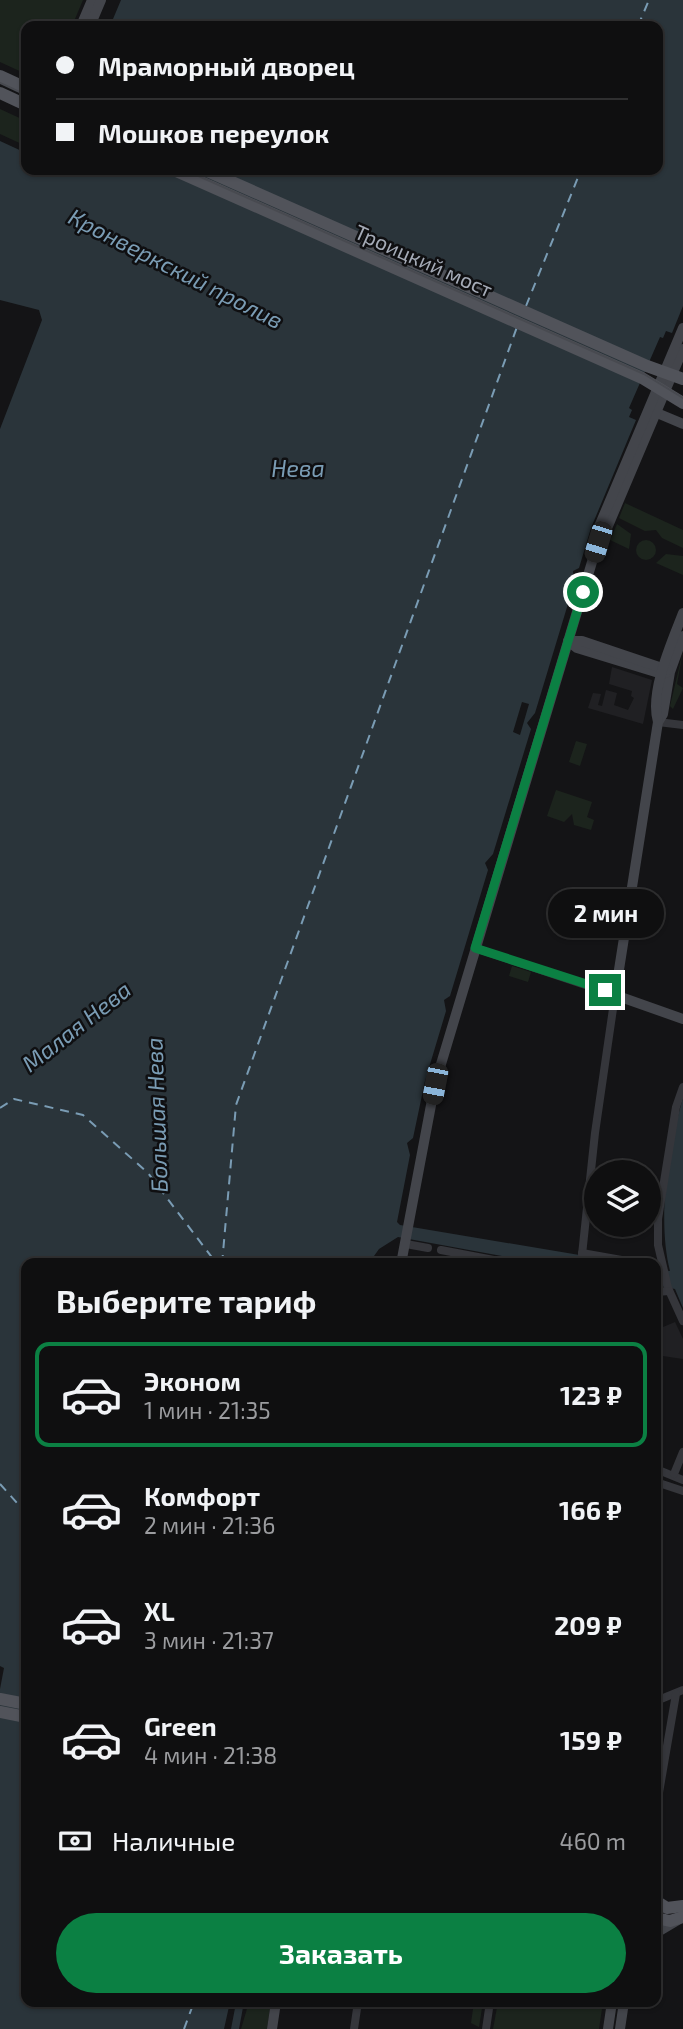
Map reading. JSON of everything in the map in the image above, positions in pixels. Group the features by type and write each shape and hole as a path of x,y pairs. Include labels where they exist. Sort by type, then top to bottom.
{"main road":[{"path":"83,21 92,0"},
{"path":"92,21 101,0"},
{"path":"0,76 21,86"},
{"path":"0,93 21,103"},
{"name":"Троицкий мост","path":"186,175 644,372 673,376"},
{"name":"Троицкий мост","path":"216,175 644,372 683,403"},
{"path":"673,376 683,328"},
{"path":"402,1258 435,1084 598,542 598,529 662,388 673,376 682,352"},
{"path":"598,542 605,533 657,413 662,388"},
{"path":"657,413 683,424"},
{"path":"683,614 665,670 663,714 658,722 615,995 683,1019"},
{"path":"665,670 683,636"},
{"path":"568,641 577,648 665,670"},
{"path":"396,1258 406,1242"},
{"path":"0,1699 21,1703"},
{"path":"0,1712 21,1716"},
{"path":"661,1904 669,1908 683,1906"},
{"path":"661,1919 683,1917"},
{"path":"661,1930 683,1917"},
{"path":"271,2029 275,2007"},
{"path":"279,2029 282,2007"},
{"path":"608,2029 611,2007"},
{"path":"620,2029 623,2007"}],"street":[{"path":"658,722 683,725"},
{"path":"475,948 615,995 595,1133 582,1257"},
{"path":"659,1258 658,1219 676,1107 683,1087"},
{"path":"406,1242 429,1248"},
{"path":"441,1251 481,1258"},
{"path":"661,1269 683,1321"},
{"path":"661,1291 669,1289"},
{"path":"674,1474 683,1452"},
{"path":"661,1470 683,1480"},
{"path":"661,1484 683,1491"},
{"path":"661,1699 679,1692"},
{"path":"661,1784 679,1692"},
{"path":"354,2029 357,2007"},
{"path":"486,2029 489,2007"}],"shaded area":[{"path":"0,0 83,0 74,21 21,21 21,72 0,62"},
{"path":"0,109 21,119 21,144 0,134"},
{"path":"625,503 683,530 683,548 662,538 656,530 645,531 619,518"},
{"path":"617,524 631,534 629,549 610,540"},
{"path":"646,540 653,543 656,550 653,557 646,560 639,557 636,550 639,543"},
{"path":"666,554 683,556 683,575 656,563"},
{"path":"683,651 677,684 683,688 673,709 670,706"},
{"path":"612,667 652,680 643,724 588,708 593,693 601,694 598,705 602,706 606,690 617,693 614,705 628,710 634,698 631,696 632,691 609,684"},
{"path":"576,741 587,744 580,766 569,762"},
{"path":"556,790 592,802 587,817 594,820 591,830 574,825 572,814 564,822 547,816"},
{"path":"512,966 531,972 528,982 509,976"},
{"path":"675,1322 683,1339 683,1359 661,1356 661,1328"},
{"path":"248,2007 270,2007 267,2029 241,2029"},
{"path":"473,2007 482,2007 479,2027 471,2023"},
{"path":"497,2007 602,2007 599,2029 493,2029"}],"water":[{"name":"Нева","path":"121,0 683,0 683,306 672,333 666,331 663,338 660,337 629,408 632,410 629,417 636,420 591,528 579,568 573,571 574,584 535,713 527,723 531,729 493,854 485,863 488,870 450,996 444,1000 446,1011 425,1081 413,1138 407,1143 410,1155 397,1222 400,1225 597,1258 513,1258 398,1237 379,1249 373,1258 21,1258 21,2007 243,2007 239,2029 0,2029 0,1689 4,1668 0,1666 0,429 42,320 39,310 0,300 0,141 21,151 21,175 663,175 663,21 113,19"},
{"path":"683,1098 683,1308 675,1289 661,1286 661,1270 670,1271 666,1251 664,1207 673,1139"}],"pier":[{"path":"522,702 529,704 520,735 513,732"},
{"path":"229,2007 235,2007 231,2029 224,2029"}],"ferry route":[{"path":"640,21 649,0"},
{"path":"526,306 579,175"},
{"path":"223,1258 236,1105 517,327"},
{"path":"0,1108 14,1099 83,1115 148,1173 212,1258"},
{"path":"0,1484 21,1507"},
{"path":"184,2029 192,2007"}],"tram line":[{"path":"0,83 21,93"},
{"path":"196,175 644,374 683,398"}],"route":[{"path":"583,592 475,948 605,990"}],"water label":[{"name":"Кронверкский пролив","path":"176,268"},
{"name":"Малая Нева","path":"76,1026"},
{"name":"Большая Нева","path":"156,1115"}]}
